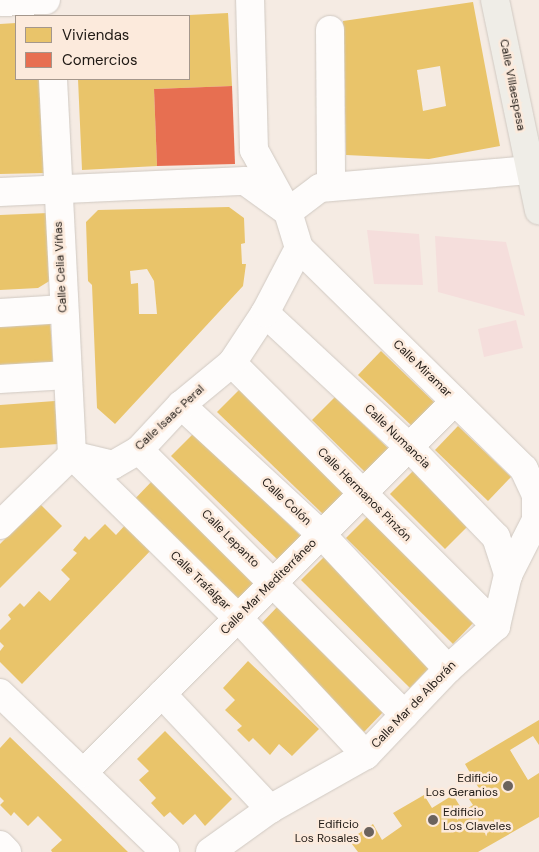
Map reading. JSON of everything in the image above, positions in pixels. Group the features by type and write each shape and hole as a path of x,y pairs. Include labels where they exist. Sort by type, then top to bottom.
{"street":[{"path":"0,2 46,0"},
{"path":"50,0 51,15"},
{"path":"250,0 254,150 288,212 299,248"},
{"name":"Calle Villaespesa","path":"495,0 529,170 539,210"},
{"path":"330,30 331,186"},
{"name":"Calle Celia Viñas","path":"53,80 57,190 72,455"},
{"path":"288,212 320,188 331,186 529,170"},
{"path":"0,192 245,181 288,212"},
{"name":"Calle Isaac Peral","path":"72,455 113,465 139,450 181,405 232,363 265,313 299,248"},
{"name":"Calle Miramar","path":"299,248 524,468 536,495 536,520 508,575"},
{"path":"0,313 64,309"},
{"name":"Calle Numancia","path":"265,313 409,447 496,536 508,575"},
{"name":"Calle Hermanos Pinzón","path":"232,363 496,626"},
{"path":"0,379 68,375"},
{"name":"Calle Mar Mediterráneo","path":"83,773 455,401"},
{"name":"Calle Colón","path":"181,405 322,535 448,669"},
{"name":"Calle Lepanto","path":"139,450 405,715"},
{"path":"0,525 72,455"},
{"name":"Calle Trafalgar","path":"72,455 239,619 366,755"},
{"path":"496,626 508,575"},
{"name":"Calle Mar de Alborán","path":"210,852 270,809 366,755 448,669 496,626"},
{"path":"0,693 165,852"},
{"path":"162,694 270,809"},
{"path":"0,845 7,852"}],"shaded area":[{"path":"367,230 419,234 423,285 374,284"},
{"path":"435,236 506,242 525,316 438,292"},
{"path":"516,320 523,348 484,357 478,329"}],"building: Viviendas":[{"path":"473,2 500,146 429,159 346,155 343,21","holes":["440,66 446,106 423,111 417,70"]},
{"path":"228,13 232,86 154,89 157,166 82,170 78,80 190,80 189,15"},
{"path":"15,23 15,80 41,80 45,173 0,174 0,24"},
{"path":"229,207 244,218 245,243 241,244 242,264 246,264 243,286 115,424 97,408 92,285 88,281 86,222 98,210","holes":["147,269 154,281 157,314 139,314 138,283 131,284 130,271"]},
{"path":"48,213 51,280 38,288 0,290 0,215"},
{"path":"50,319 53,364 0,367 0,322"},
{"path":"381,351 435,403 413,427 358,375"},
{"path":"240,389 345,492 324,515 217,412"},
{"path":"335,397 390,450 367,474 312,420"},
{"path":"55,401 58,444 0,448 0,405"},
{"path":"458,426 511,477 488,501 435,450"},
{"path":"194,433 303,538 280,562 171,456"},
{"path":"414,470 469,525 445,549 390,494"},
{"path":"154,479 259,583 236,607 131,503"},
{"path":"40,504 62,526 0,588 0,544"},
{"path":"369,515 476,620 453,644 346,538"},
{"path":"127,523 153,548 22,684 0,662 0,651 4,646 0,642 0,630 11,619 8,615 20,603 24,607 39,591 50,601 70,579 61,570 77,553 73,550 85,536 89,540 105,524 116,535"},
{"path":"324,557 432,665 410,688 301,580"},
{"path":"280,604 386,709 364,732 258,627"},
{"path":"248,661 319,729 292,756 279,744 270,755 253,738 249,742 237,730 242,726 225,710 235,700 223,688"},
{"path":"539,720 539,745 533,736 510,750 528,780 539,773 539,817 478,852 358,852 349,840 373,824 382,840 402,826 393,813 424,795 432,808 453,795 463,811 473,805 469,799 481,792 465,764"},
{"path":"165,731 232,799 205,826 195,814 183,825 170,812 164,817 151,803 156,798 139,780 149,771 137,759"},
{"path":"10,737 128,852 52,852 51,850 62,840 38,816 28,826 14,812 11,816 0,805 4,801 0,797 0,748"}],"building: Comercios":[{"path":"232,86 235,164 157,166 154,89"}],"place":[{"name":"Edificio Los Geranios","path":"508,786"},
{"name":"Edificio Los Claveles","path":"433,820"},
{"name":"Edificio Los Rosales","path":"369,832"}]}
